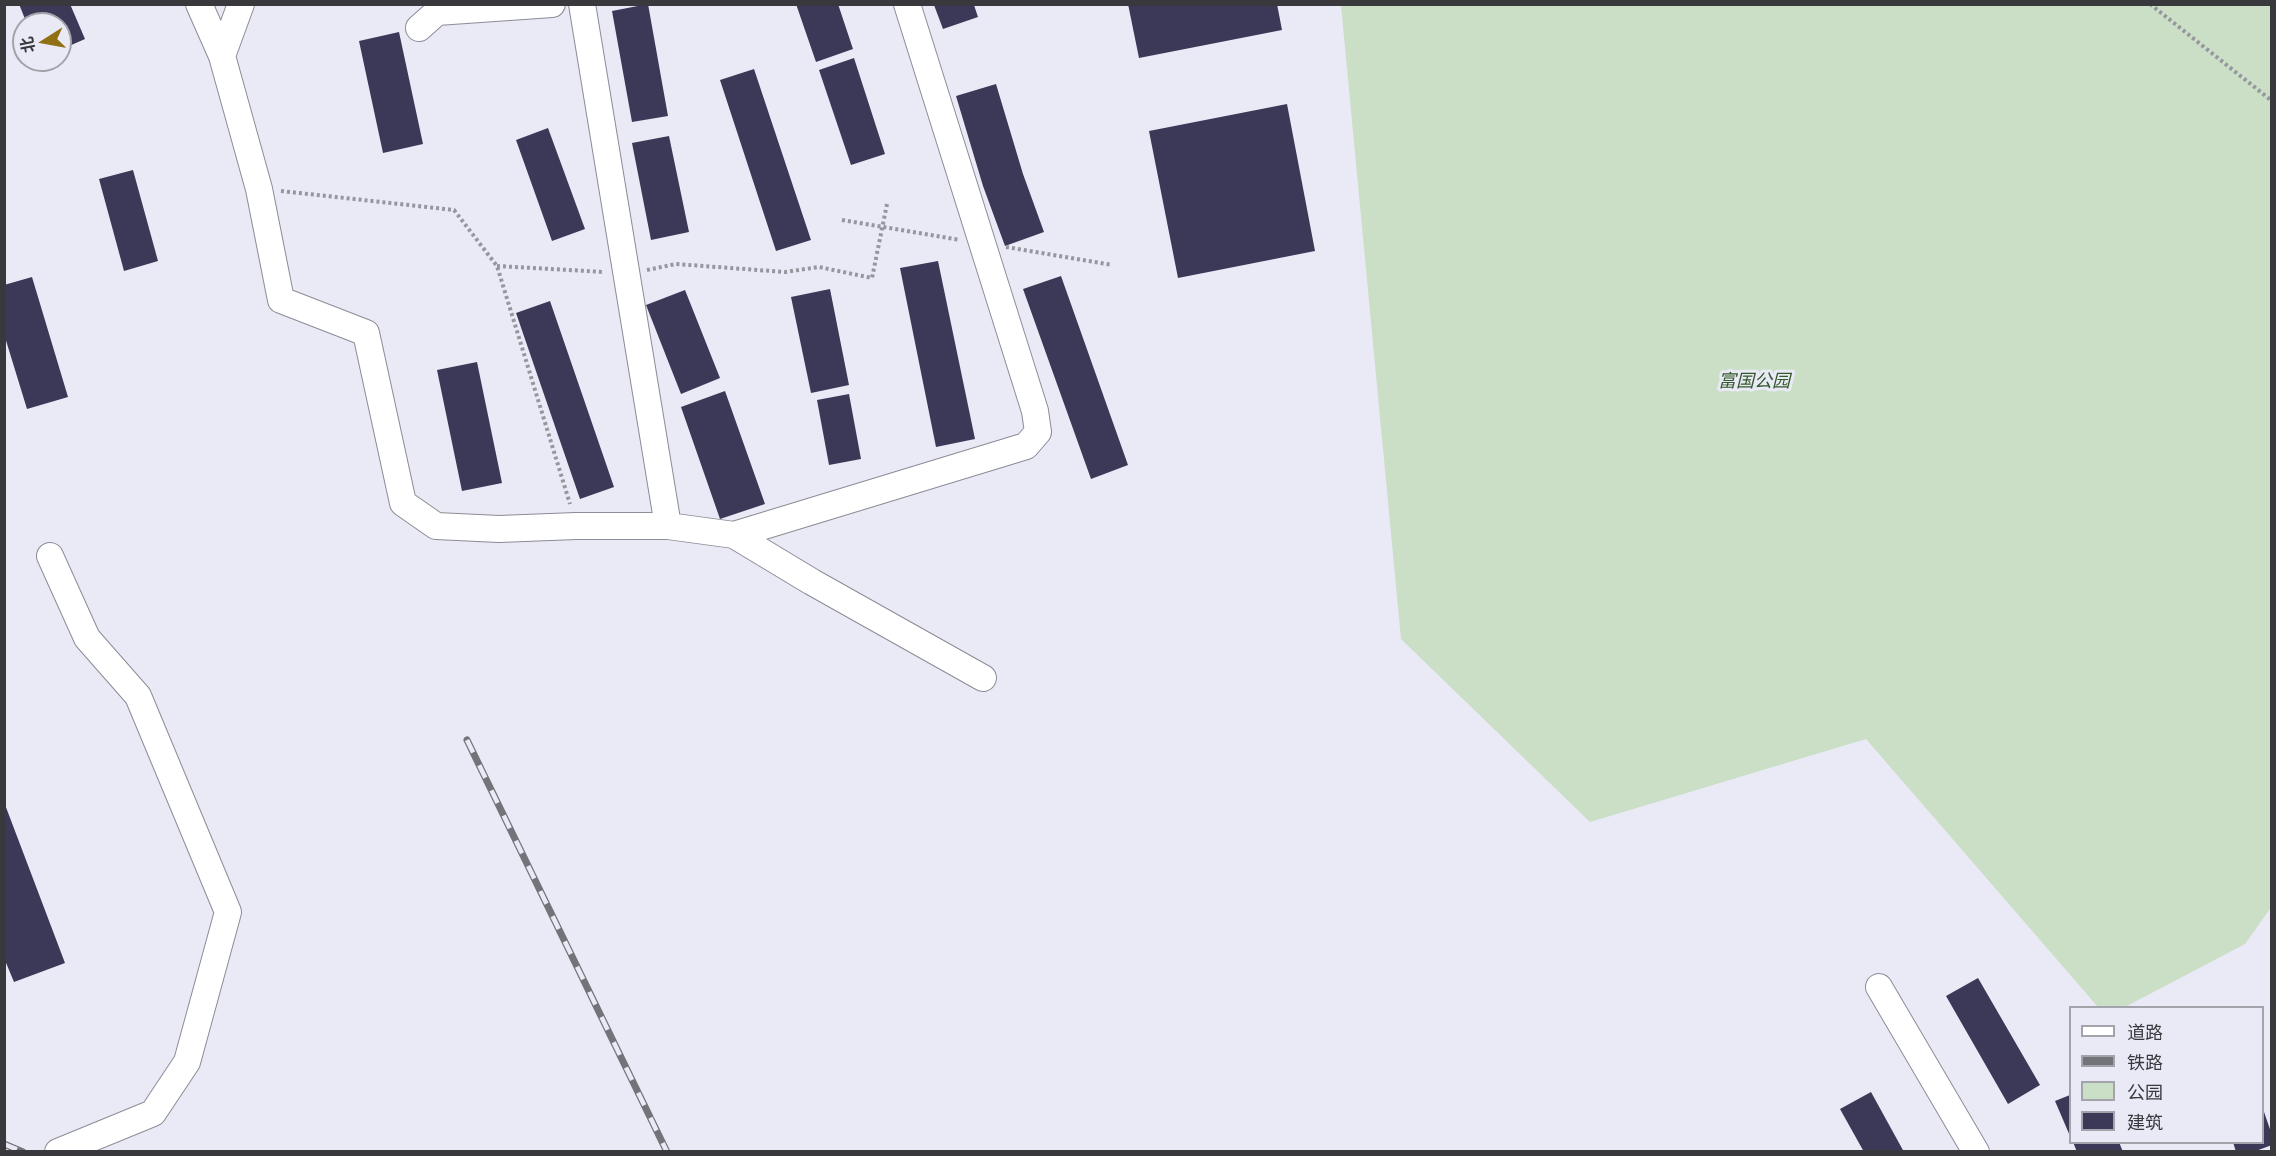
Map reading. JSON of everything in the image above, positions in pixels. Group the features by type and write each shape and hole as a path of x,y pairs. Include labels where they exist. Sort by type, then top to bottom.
{"street":[{"path":"199,4 222,56 259,189 281,300 366,333 403,504 436,526 499,529 668,526 734,536 983,678"},
{"path":"222,56 241,4"},
{"path":"419,28 437,12 552,4"},
{"path":"582,4 668,526"},
{"path":"734,536 1026,446 1038,432 1035,411 908,4"},
{"path":"50,556 87,638 138,696 228,912 187,1062 153,1113 58,1152"},
{"path":"1879,987 1976,1152"}],"path":[{"path":"2150,4 2271,101"},
{"path":"259,189 454,210 497,266 576,526"},
{"path":"497,266 626,274 676,264 785,272 819,267 872,278 887,204"}],"green space":[{"name":"富国公园","path":"1341,5 2271,5 2272,906 2245,944 2127,1006 2097,1006 1866,739 1590,822 1401,639"}],"building":[{"path":"19,4 70,4 85,39 72,45 72,12 22,12"},
{"path":"648,4 668,116 632,122 612,11"},
{"path":"796,4 838,4 853,49 816,62"},
{"path":"1128,4 1277,4 1282,30 1139,58"},
{"path":"934,5 974,5 978,17 943,29"},
{"path":"399,32 423,144 383,153 359,41"},
{"path":"854,58 885,154 851,165 819,70"},
{"path":"754,69 811,240 776,251 720,80"},
{"path":"996,84 1023,174 1044,232 1005,246 983,186 956,96"},
{"path":"1287,104 1315,251 1178,278 1149,131"},
{"path":"548,128 585,229 552,241 516,140"},
{"path":"669,136 689,232 651,240 632,143"},
{"path":"133,170 158,261 124,271 99,179"},
{"path":"938,261 975,439 936,447 900,268"},
{"path":"1061,276 1128,465 1091,479 1023,289"},
{"path":"32,277 68,397 27,409 4,334 4,285"},
{"path":"830,289 849,385 811,393 791,297"},
{"path":"685,290 720,378 681,394 646,305"},
{"path":"550,301 614,487 580,499 516,313"},
{"path":"477,362 502,483 462,491 437,370"},
{"path":"725,391 765,504 720,519 681,407"},
{"path":"849,394 861,459 829,465 817,400"},
{"path":"4,802 65,963 14,982 4,958"},
{"path":"1978,978 2040,1085 2008,1104 1946,996"},
{"path":"1871,1092 1904,1152 1864,1152 1840,1109"},
{"path":"2069,1095 2069,1134 2055,1101"},
{"path":"2264,1112 2272,1135 2272,1145 2253,1152 2236,1152 2234,1144 2264,1144"},
{"path":"2074,1144 2120,1144 2123,1152 2077,1152"}],"railway":[{"path":"467,740 667,1152"},
{"path":"4,1144 23,1152"}]}
